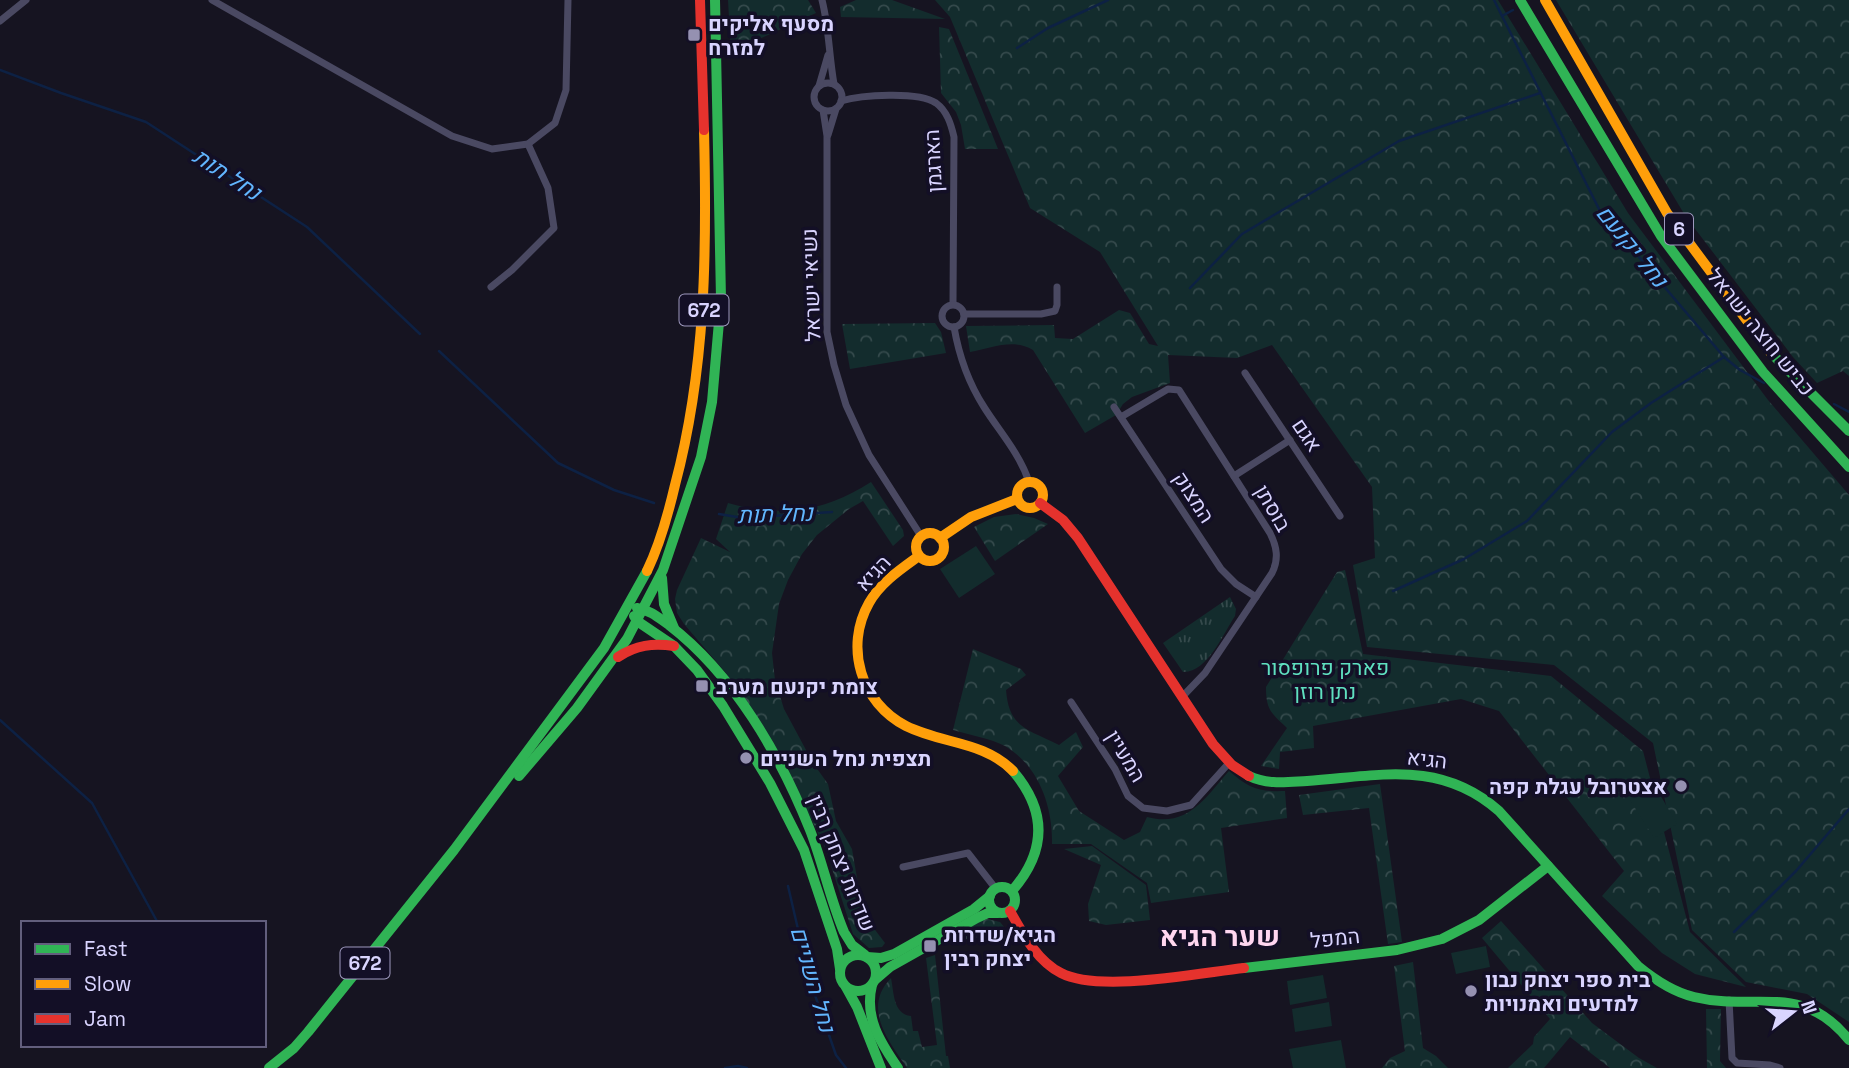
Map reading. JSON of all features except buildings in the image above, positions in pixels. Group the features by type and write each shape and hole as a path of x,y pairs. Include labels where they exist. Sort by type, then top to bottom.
{"main road":[{"name":"672","path":"269,1068 294,1048 308,1032 454,850 598,656 650,564 687,447 699,364 705,264 700,0"},
{"name":"כביש חוצה ישראל","path":"1520,0 1661,236 1763,372 1849,467"},
{"name":"כביש חוצה ישראל","path":"1545,0 1667,213 1769,351 1849,431"},
{"name":"672","path":"454,850 577,708 610,664 637,621 663,570 701,457 718,353 721,243 715,64 716,2"},
{"path":"1029,482 1041,487 1044,495 1041,503 1034,508 1026,508 1017,499 1019,487 1029,482"},
{"path":"940,538 980,512 1017,499"},
{"name":"הגיא","path":"1041,503 1063,520 1078,538 1213,744 1229,763 1246,776 1273,783 1415,774 1437,776 1457,782 1492,803 1638,966 1651,977 1666,986 1704,999 1801,1004 1834,1021 1849,1040"},
{"path":"933,533 940,538 944,547 940,556 927,561 919,556 916,544 921,536 933,533"},
{"name":"הגיא","path":"919,556 880,588 867,605 859,625 856,645 858,666 866,686 878,704 895,720 918,733 971,746 993,755 1007,764 1019,778 1035,807 1040,839 1032,864 1012,891"},
{"path":"663,570 663,600 674,628"},
{"path":"628,607 644,608"},
{"name":"שדרות יצחק רבין","path":"628,607 637,621 674,646 713,691 785,809 811,869 837,949 840,968"},
{"name":"שדרות יצחק רבין","path":"644,608 674,628 697,648 718,672 783,773 816,847 844,931 855,949 866,956"},
{"path":"610,664 628,650 640,646 654,643 674,646"},
{"name":"המפל","path":"1010,911 1029,944 1056,971 1079,981 1110,983 1401,950 1433,943 1463,931 1481,920 1548,866"},
{"path":"846,988 861,991 892,965 977,918 988,913 1010,911 1016,901 1012,891 1003,887 993,892 974,909 894,954 883,958 853,955 847,958 840,968 840,976 846,988 855,1003 881,1068"},
{"path":"993,892 990,906 998,913"},
{"path":"866,956 874,964 874,982 868,1006 872,1022 879,1039 898,1068"}],"street":[{"path":"0,21 26,0"},
{"path":"212,0 452,136 492,149 528,144 555,123 566,90 568,0"},
{"name":"נשיאי ישראל","path":"820,0 825,11 828,54 839,105 827,136"},
{"name":"נשיאי ישראל","path":"828,54 814,99 818,108 823,110 827,136 827,332 846,405 869,455 921,536"},
{"path":"819,86 826,83 837,87"},
{"name":"הארגמן","path":"837,87 855,97"},
{"name":"הארגמן","path":"839,105 855,97 921,98 936,104 948,117 954,137 953,304"},
{"path":"823,110 839,105"},
{"path":"491,287 554,228 548,188 528,144"},
{"path":"964,314 1041,314 1055,311 1057,288"},
{"path":"953,304 959,306 964,314 963,321 954,327 945,323 942,316 946,307 953,304"},
{"path":"954,327 958,352 971,384 1018,458 1029,482"},
{"name":"אגם","path":"1245,373 1340,516"},
{"name":"בוסתן","path":"1121,417 1168,389 1177,389 1183,394 1273,538 1277,552 1274,569 1256,597 1205,673 1182,697"},
{"name":"המצוק","path":"1114,407 1221,569 1236,584 1256,597"},
{"path":"1234,476 1290,440"},
{"name":"המעיין","path":"1071,702 1115,769 1128,796 1143,808 1167,811 1191,805 1229,763"},
{"path":"903,867 968,853 993,892"},
{"path":"1729,1000 1732,1058 1737,1063 1780,1068"}],"green space":[{"path":"728,0 808,0 816,13 731,52"},
{"path":"856,0 892,0 945,19 841,17 840,7"},
{"path":"935,0 1498,0 1628,213 1768,400 1849,495 1849,1022 1807,994 1746,982 1692,930 1653,743 1554,665 1367,647 1353,565 1375,558 1372,487 1272,345 1237,358 1168,355 1170,383 1132,397 1116,415 1085,433 1033,350 1026,346 1010,344 970,352 966,326 1054,325 1055,338 1073,339 1119,310 1130,313 1149,344 1158,346 1100,252 1030,208 950,17"},
{"path":"1556,0 1849,0 1849,376 1843,371 1817,383 1793,357 1686,217"},
{"path":"939,27 949,29 998,149 965,149 956,112 941,93"},
{"path":"935,323 941,332 946,353 850,369 842,324"},
{"path":"871,482 903,530 904,536 893,546 863,501 817,535 802,554 788,580 779,604 772,653 775,680 784,709 813,763 828,784 836,821 852,849 862,907 866,918 885,943 882,947 869,948 853,934 826,850 804,804 726,673 677,613 675,599 701,538 730,552 716,539 728,503 767,510 802,509 836,500"},
{"path":"1016,514 1048,524 995,561 974,527 994,517"},
{"path":"976,546 995,574 959,598 940,569"},
{"name":"פארק פרופסור נתן רוזן","path":"1345,570 1363,654 1551,676 1643,751 1690,932 1746,987 1695,974 1662,953 1602,896 1624,871 1499,711 1461,699 1313,726 1314,748 1280,752 1279,769 1261,766 1287,728 1271,710 1266,687 1337,572"},
{"path":"1230,597 1236,609 1235,616 1220,642 1200,666 1183,672 1163,643"},
{"path":"973,649 1021,669 1026,675 1006,690 1011,712 1022,726 1059,745 1076,732 1083,747 1058,776 1079,811 1124,840 1140,832 1147,817 1174,818 1185,814 1203,800 1229,771 1254,788 1285,791 1287,818 1221,828 1229,892 1151,903 1147,883 1091,844 1052,844 1050,816 1042,789 1017,754 999,743 953,730"},
{"path":"1380,784 1402,942 1388,944 1369,808 1303,815 1299,795"},
{"path":"1655,786 1677,824 1654,838 1630,800"},
{"path":"1092,846 1146,885 1150,920 1106,925 1089,921 1088,904 1101,865 1064,849"},
{"path":"987,919 1000,922 1009,933 954,941 976,923"},
{"path":"1501,921 1592,1023 1657,1068 1610,1068 1570,1037 1544,1068 1508,1068 1533,1044 1534,1037 1550,1019 1482,938"},
{"path":"1486,946 1490,967 1456,974 1451,953"},
{"path":"935,955 946,1056 950,1068 907,1068 881,1024 879,1001 891,978 898,1007 911,1016 913,1031 918,1031 922,1047 937,1045 926,958"},
{"path":"1413,962 1423,1048 1448,1068 1382,1068 1390,1058 1405,1051 1394,966"},
{"path":"1323,975 1327,998 1290,1005 1287,981"},
{"path":"1329,1002 1332,1026 1295,1032 1292,1009"},
{"path":"1706,1009 1721,1009 1720,1061 1726,1068 1707,1068"},
{"path":"1341,1040 1346,1068 1293,1068 1289,1049"}],"waterway":[{"path":"1017,48 1048,28 1108,0"},
{"name":"נחל יקנעם","path":"1494,0 1600,211 1724,357 1740,370 1764,383"},
{"path":"1502,16 1513,10"},
{"name":"נחל תות","path":"0,70 146,122 307,227 420,334"},
{"path":"1190,288 1242,234 1399,141 1540,93"},
{"name":"נחל תות","path":"439,351 558,463 614,490 654,503"},
{"path":"1393,591 1464,559 1527,521 1612,432 1651,403 1724,357"},
{"name":"נחל יקנעם","path":"1834,404 1849,412"},
{"name":"נחל תות","path":"719,514 743,518 832,512"},
{"path":"0,720 92,803 157,921"},
{"path":"1734,932 1796,871 1849,809"},
{"name":"נחל השניים","path":"788,886 810,981 836,1055 846,1068"},
{"path":"725,1068 747,1068"}],"traffic: fast":[{"path":"519,776 577,708 627,639 663,570 701,457 712,402 721,299 715,0"},
{"path":"1520,0 1661,236 1763,372 1849,467"},
{"path":"1771,353 1849,431"},
{"path":"269,1068 294,1048 308,1032 454,850 604,648 647,571"},
{"path":"662,578 664,604 674,628"},
{"path":"637,608 658,617 692,645 714,668 753,718 798,802 815,843 844,932 852,945 865,955"},
{"path":"634,616 637,621 674,646 697,670 723,706 770,783 804,850 837,949 840,969"},
{"path":"1012,891 1031,862 1038,832 1032,802 1013,771"},
{"path":"1249,776 1263,781 1285,782 1408,775 1431,777 1454,784 1477,795 1499,811 1638,966 1658,981 1679,992 1716,1001 1795,1004 1814,1010 1849,1040"},
{"path":"1244,968 1397,950 1442,939 1479,920 1548,866"},
{"path":"1002,887 1011,891 1015,900 1011,909 1002,913 993,909 989,900 993,891 1002,887"},
{"path":"867,957 881,958 894,954 974,909 990,896"},
{"path":"876,979 890,967 977,918 988,913 998,913"},
{"path":"858,955 871,960 876,973 871,986 858,991 845,986 840,973 845,960 858,955"},
{"path":"872,985 870,1008 875,1029 898,1068"},
{"path":"846,987 857,1007 881,1068"}],"traffic: slow":[{"path":"1545,0 1667,213 1771,353"},
{"path":"647,571 670,507 685,441 699,353 705,220 704,130"},
{"path":"1030,482 1039,486 1043,495 1039,504 1030,508 1021,504 1017,495 1021,486 1030,482"},
{"path":"940,538 971,517 1017,499"},
{"path":"930,533 940,537 944,547 940,557 930,561 920,557 916,547 920,537 930,533"},
{"path":"919,556 879,589 862,620 858,655 868,689 890,716 906,726 976,748 1002,761 1013,771"}],"traffic: jam":[{"path":"700,0 704,130"},
{"path":"1040,503 1063,520 1078,538 1213,744 1232,765 1249,776"},
{"path":"618,657 645,646 674,646"},
{"path":"1010,911 1031,946 1045,961 1061,973 1078,979 1124,982 1244,968"}],"place":[{"name":"מסעף אליקים למזרח","path":"694,35"},
{"name":"צומת יקנעם מערב","path":"702,686"},
{"name":"תצפית נחל השניים","path":"746,758"},
{"name":"אצטרובל עגלת קפה","path":"1681,786"},
{"name":"הגיא/שדרות יצחק רבין","path":"930,946"},
{"name":"בית ספר יצחק נבון למדעים ואמנויות","path":"1471,991"}],"district":[{"name":"שער הגיא","path":"1220,936"}]}
